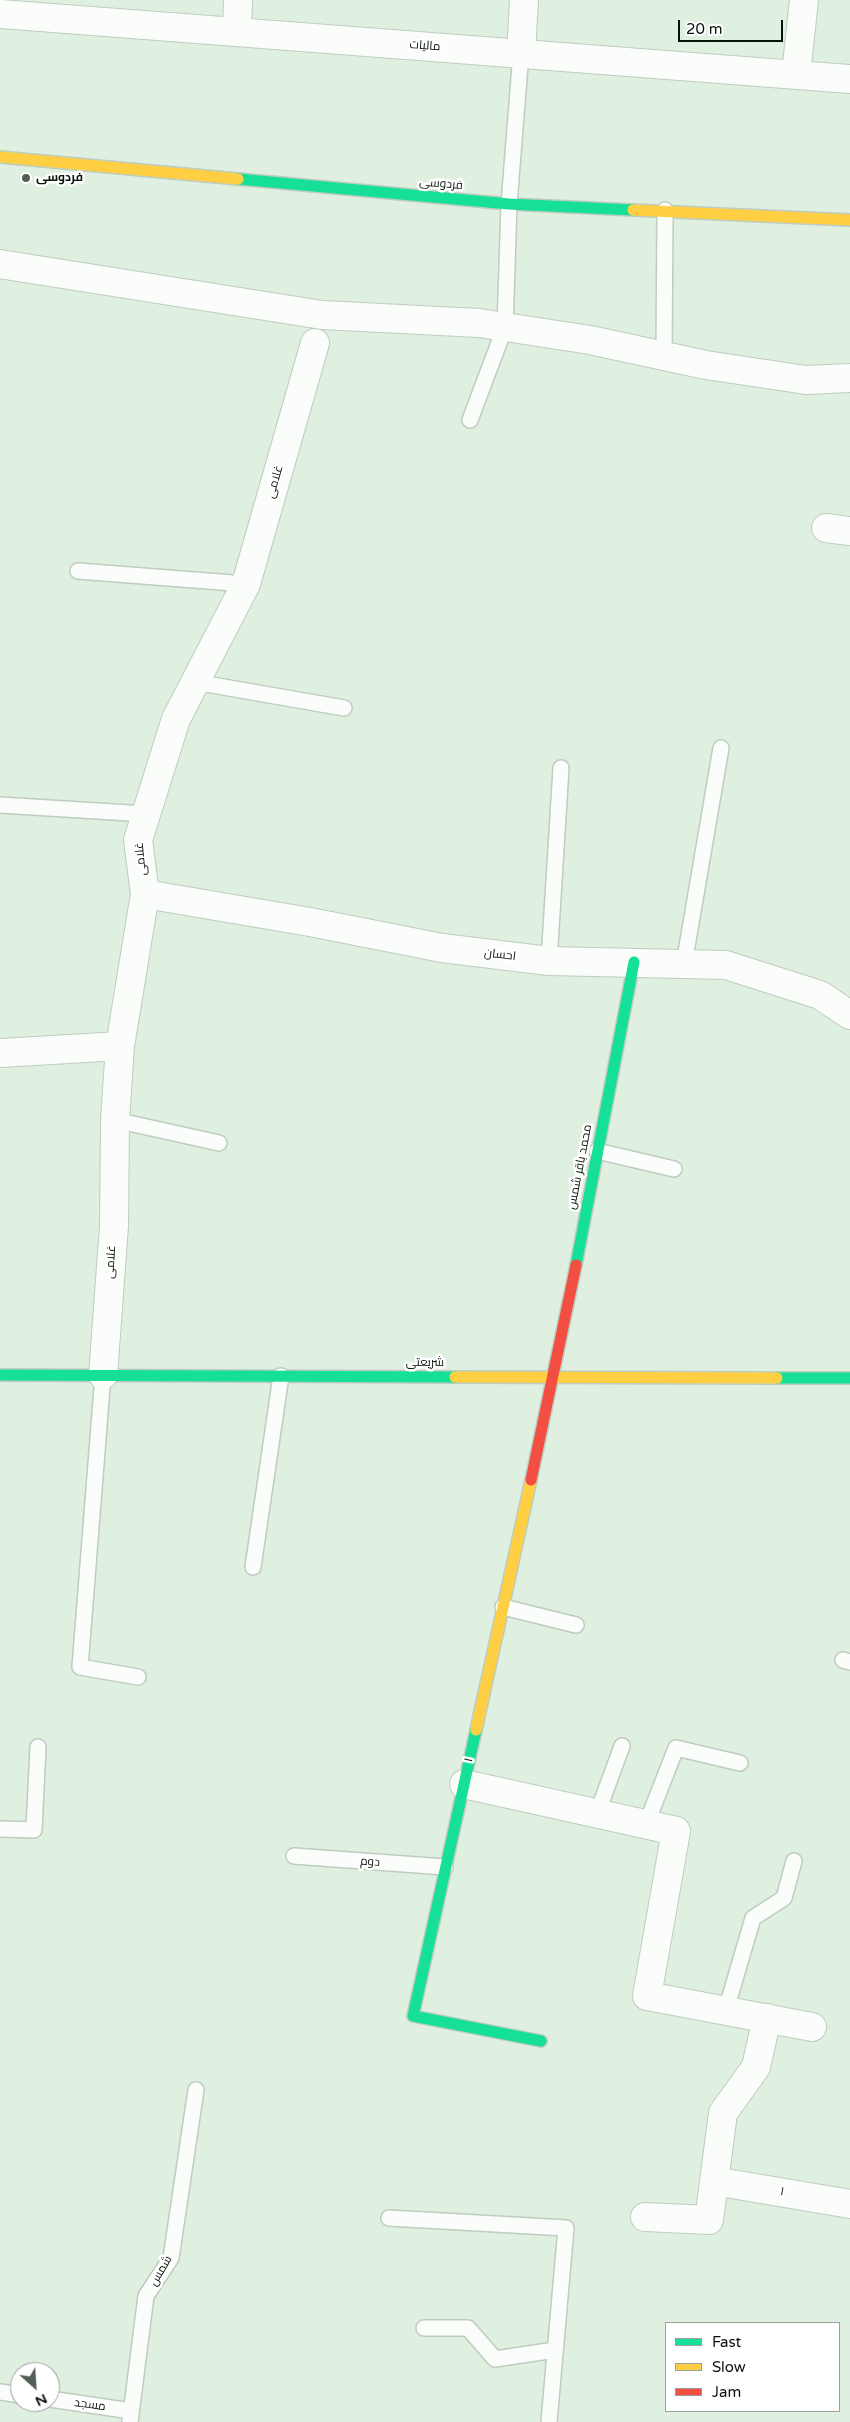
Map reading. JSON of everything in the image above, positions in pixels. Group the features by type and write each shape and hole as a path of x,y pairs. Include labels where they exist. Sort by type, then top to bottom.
{"street":[{"path":"237,32 238,0"},
{"path":"521,53 524,0"},
{"path":"796,74 804,0"},
{"name":"مالیات","path":"0,14 850,79"},
{"name":"فردوسی","path":"0,157 509,204 850,220"},
{"path":"0,264 322,316 479,323 590,340 706,365 806,380 850,378"},
{"name":"غلامی","path":"104,1375 114,1226 115,1120 120,1046 145,894 138,840 176,719 246,584 315,344"},
{"name":"احسان","path":"145,894 310,922 442,948 549,961 726,965 820,995 850,1015"},
{"name":"محمد باقر شمس","path":"554,1377 634,962"},
{"path":"0,1053 120,1046"},
{"name":"شریعتی","path":"0,1375 850,1378"},
{"name":"۱","path":"541,2041 413,2016 554,1377"},
{"path":"464,1784 676,1831 647,1996 812,2027"},
{"path":"646,2217 709,2220 723,2114 756,2067 768,2018"},
{"name":"۱","path":"714,2181 850,2204"}],"lane":[{"path":"470,420 505,327 509,204 521,53"},
{"path":"664,356 665,210"},
{"path":"78,571 246,584"},
{"path":"195,682 344,708"},
{"path":"684,964 721,748"},
{"path":"549,961 561,768"},
{"path":"0,805 146,814"},
{"path":"115,1120 219,1143"},
{"path":"597,1151 674,1169"},
{"path":"104,1375 80,1667 138,1677"},
{"path":"253,1567 281,1376"},
{"path":"502,1607 576,1625"},
{"path":"597,1814 622,1746"},
{"path":"0,1829 34,1830 38,1747"},
{"path":"646,1825 676,1748 740,1763"},
{"name":"دوم","path":"294,1856 446,1867"},
{"path":"726,2010 753,1918 784,1898 794,1861"},
{"name":"شمس","path":"130,2417 146,2296 171,2258 196,2090"},
{"path":"389,2218 566,2228 549,2422"},
{"path":"424,2328 468,2328 495,2359 555,2350"},
{"name":"مسجد","path":"60,2401 130,2417"}],"traffic: fast":[{"path":"238,179 509,204 633,210"},
{"path":"576,1265 634,962"},
{"path":"0,1375 455,1377"},
{"path":"777,1378 850,1378"},
{"path":"476,1730 413,2016 541,2041"}],"traffic: slow":[{"path":"0,157 238,179"},
{"path":"633,210 850,220"},
{"path":"455,1377 777,1378"},
{"path":"476,1730 531,1480"}],"traffic: jam":[{"path":"531,1480 576,1265"}],"place":[{"name":"فردوسی","path":"26,178"}]}
